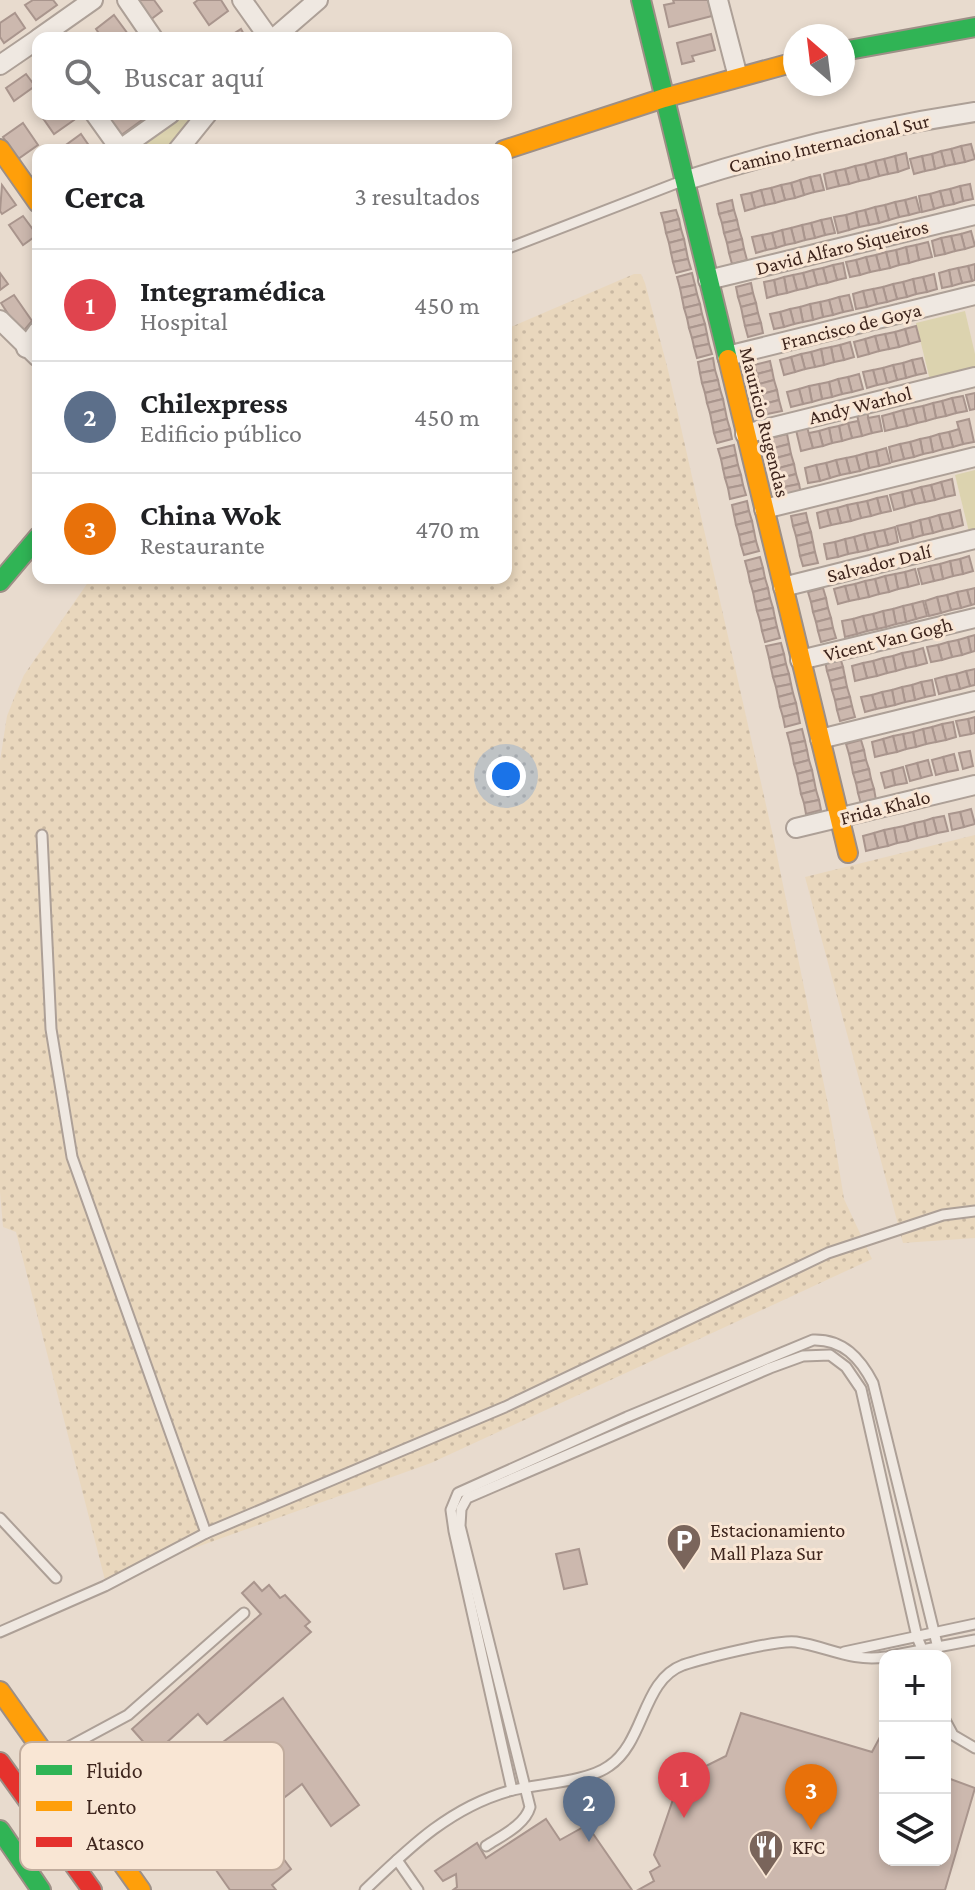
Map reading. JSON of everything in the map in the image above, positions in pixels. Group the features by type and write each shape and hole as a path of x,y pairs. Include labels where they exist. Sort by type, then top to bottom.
{"main road":[{"name":"Mauricio Rugendas","path":"641,0 848,853"},
{"path":"855,49 975,27"},
{"path":"512,147 664,98 783,65"},
{"path":"0,149 32,194"},
{"path":"0,582 32,544"},
{"path":"0,1691 36,1742"},
{"path":"0,1762 20,1790"},
{"path":"0,1830 20,1860"},
{"path":"26,1870 39,1890"},
{"path":"78,1870 92,1890"},
{"path":"127,1870 141,1890"}],"street":[{"path":"127,0 149,32"},
{"path":"242,0 267,32"},
{"path":"279,32 318,0"},
{"path":"718,0 738,77"},
{"path":"46,32 89,1"},
{"path":"0,65 32,42"},
{"name":"Camino Internacional Sur","path":"684,181 861,131 975,112"},
{"path":"99,120 115,144"},
{"path":"128,144 162,120"},
{"path":"183,144 202,120"},
{"name":"David Alfaro Siqueiros","path":"708,280 975,215"},
{"name":"Francisco de Goya","path":"727,356 975,295"},
{"path":"0,320 32,353"},
{"name":"Andy Warhol","path":"745,434 975,377"},
{"path":"764,509 975,457"},
{"name":"Salvador Dalí","path":"783,587 975,539"},
{"name":"Vicent Van Gogh","path":"800,660 975,618"},
{"path":"820,739 975,701"},
{"name":"Frida Khalo","path":"796,828 975,785"}],"lane":[{"path":"512,247 684,181"},
{"path":"42,835 51,1029 72,1157 206,1533"},
{"path":"0,1632 105,1586 206,1533 505,1407 828,1253 943,1215 975,1211"},
{"path":"512,1790 454,1531 451,1510 458,1493 614,1422 813,1340 826,1340 856,1356 873,1383 936,1650"},
{"path":"486,1846 528,1815 530,1807 460,1526 461,1509 467,1498 770,1368 803,1356 830,1355 846,1367 861,1389 922,1650"},
{"path":"0,1518 56,1578"},
{"path":"77,1742 128,1715 244,1613"},
{"path":"833,1651 854,1651 975,1624"},
{"path":"942,1650 975,1640"},
{"path":"365,1890 424,1835 457,1812 512,1790 596,1774 613,1764 630,1745 658,1685 677,1668 792,1641 864,1660 879,1658"},
{"path":"946,1722 953,1735 975,1748"},
{"path":"397,1860 418,1890"}],"shaded area":[{"path":"175,120 193,120 175,144 139,144"},
{"path":"634,274 641,274 645,283 668,370 773,836 831,1119 844,1199 872,1259 431,1463 105,1580 16,1232 3,1227 0,1192 0,761 7,716 24,675 87,584 512,584 512,326"},
{"path":"965,311 975,354 975,369 930,380 916,323"},
{"path":"975,470 975,530 969,532 955,475"},
{"path":"975,835 975,1238 903,1243 805,877"}],"building":[{"path":"33,0 53,0 57,5 36,20 25,5"},
{"path":"135,0 154,0 162,11 150,20"},
{"path":"198,0 221,0 228,11 209,25 194,3"},
{"path":"673,0 708,0 712,16 669,27 664,5 674,3"},
{"path":"15,13 25,28 4,43 0,37 0,23"},
{"path":"114,15 127,32 98,32 96,29"},
{"path":"711,34 715,50 692,56 694,61 682,64 677,43"},
{"path":"26,74 32,82 32,88 14,101 6,88"},
{"path":"44,120 74,120 54,134"},
{"path":"109,120 142,120 120,136"},
{"path":"23,123 37,144 32,144 32,149 18,159 3,137"},
{"path":"81,134 88,144 67,144"},
{"path":"971,144 975,159 965,162 961,146"},
{"path":"961,146 965,162 955,164 951,149"},
{"path":"951,149 955,164 945,166 941,151"},
{"path":"941,151 945,166 935,169 932,154"},
{"path":"906,153 909,168 898,172 895,156"},
{"path":"932,154 935,169 925,171 922,156"},
{"path":"895,156 898,172 888,174 884,159"},
{"path":"922,156 925,171 914,174 910,159"},
{"path":"884,159 888,174 879,176 875,161"},
{"path":"875,161 879,176 869,179 865,164"},
{"path":"865,164 869,179 859,181 855,166"},
{"path":"855,166 859,181 849,184 845,169"},
{"path":"845,169 849,184 839,186 835,171"},
{"path":"835,171 839,186 827,189 824,174"},
{"path":"820,175 824,190 814,192 810,177"},
{"path":"810,177 814,192 804,195 800,180"},
{"path":"800,180 804,195 795,198 791,183"},
{"path":"791,183 795,198 785,200 781,185"},
{"path":"970,184 973,199 963,201 960,186"},
{"path":"2,185 16,205 2,214 0,211"},
{"path":"781,185 785,200 775,203 771,188"},
{"path":"960,186 963,201 954,204 950,189"},
{"path":"771,188 775,203 765,205 761,190"},
{"path":"950,189 954,204 944,206 940,191"},
{"path":"761,190 765,205 755,208 751,193"},
{"path":"940,191 944,206 934,209 930,194"},
{"path":"751,193 755,208 745,211 741,195"},
{"path":"930,194 934,209 922,212 919,196"},
{"path":"916,197 920,212 909,215 905,200"},
{"path":"732,200 734,210 719,214 717,204"},
{"path":"905,200 909,215 899,217 895,202"},
{"path":"895,202 899,217 889,220 885,205"},
{"path":"885,205 889,220 879,223 875,207"},
{"path":"875,207 879,223 869,225 865,210"},
{"path":"676,210 679,219 664,223 661,213"},
{"path":"734,210 737,220 722,223 719,214"},
{"path":"865,210 869,225 859,227 856,212"},
{"path":"856,212 859,227 849,230 846,215"},
{"path":"846,215 849,230 838,233 834,217"},
{"path":"23,216 32,228 32,239 23,245 9,225"},
{"path":"831,218 835,233 825,235 821,220"},
{"path":"679,219 681,229 666,233 664,223"},
{"path":"737,220 739,229 724,233 722,223"},
{"path":"821,220 825,235 815,238 811,223"},
{"path":"811,223 815,238 805,240 802,225"},
{"path":"802,225 805,240 795,243 791,228"},
{"path":"791,228 795,243 785,245 782,230"},
{"path":"681,229 684,239 669,243 666,233"},
{"path":"739,229 742,239 727,243 724,233"},
{"path":"782,230 785,245 776,248 772,233"},
{"path":"971,231 975,246 965,249 961,234"},
{"path":"772,233 776,248 766,250 762,235"},
{"path":"961,234 965,249 955,251 951,236"},
{"path":"762,235 766,250 756,253 752,237"},
{"path":"951,236 955,251 945,254 941,238"},
{"path":"941,238 945,254 935,256 932,241"},
{"path":"684,239 686,249 671,253 669,243"},
{"path":"742,239 744,249 729,253 727,243"},
{"path":"928,242 932,257 919,260 916,245"},
{"path":"916,245 919,260 909,263 906,247"},
{"path":"906,247 909,263 899,265 896,250"},
{"path":"686,249 688,259 673,262 671,253"},
{"path":"744,249 747,260 732,264 729,253"},
{"path":"896,250 899,265 890,268 886,252"},
{"path":"886,252 890,268 880,270 876,255"},
{"path":"876,255 880,270 870,272 866,257"},
{"path":"866,257 870,272 860,275 856,260"},
{"path":"688,259 691,269 676,273 673,262"},
{"path":"856,260 860,275 850,277 846,262"},
{"path":"843,263 846,278 837,280 833,265"},
{"path":"975,264 975,280 972,281 968,266"},
{"path":"833,265 837,280 827,283 823,268"},
{"path":"968,266 972,281 962,283 958,268"},
{"path":"823,268 827,283 817,285 813,270"},
{"path":"958,268 962,283 952,286 949,270"},
{"path":"813,270 817,285 807,288 803,273"},
{"path":"949,270 952,286 942,288 939,273"},
{"path":"0,273 8,284 0,290"},
{"path":"692,273 695,285 680,288 677,277"},
{"path":"803,273 807,288 797,290 793,275"},
{"path":"934,274 937,289 927,292 923,277"},
{"path":"793,275 797,290 787,293 784,277"},
{"path":"784,277 787,293 777,295 774,280"},
{"path":"923,277 927,292 916,294 913,279"},
{"path":"913,279 916,294 907,297 903,282"},
{"path":"774,280 777,295 767,298 764,282"},
{"path":"903,282 907,297 897,299 893,284"},
{"path":"751,283 753,293 738,297 736,287"},
{"path":"893,284 897,299 887,302 883,287"},
{"path":"695,285 697,294 682,298 680,288"},
{"path":"883,287 887,302 877,304 873,289"},
{"path":"873,289 877,304 867,307 863,291"},
{"path":"863,291 867,307 856,309 853,294"},
{"path":"753,293 756,303 741,307 738,297"},
{"path":"697,294 700,304 684,308 682,298"},
{"path":"14,295 32,321 21,334 1,303"},
{"path":"849,295 853,310 843,312 839,297"},
{"path":"839,297 843,312 833,315 829,300"},
{"path":"829,300 833,315 823,317 820,302"},
{"path":"820,302 823,317 813,320 810,304"},
{"path":"756,303 758,313 743,317 741,307"},
{"path":"700,304 702,314 687,318 684,308"},
{"path":"810,304 813,320 803,322 800,307"},
{"path":"800,307 803,322 794,324 790,309"},
{"path":"790,309 794,324 784,327 780,312"},
{"path":"780,312 784,327 774,329 770,314"},
{"path":"758,313 761,323 745,326 743,317"},
{"path":"702,314 705,324 689,328 687,318"},
{"path":"761,323 763,333 748,337 745,326"},
{"path":"705,324 707,334 692,338 689,328"},
{"path":"916,326 920,341 909,344 905,329"},
{"path":"905,329 909,344 899,347 895,332"},
{"path":"895,332 899,347 889,349 885,334"},
{"path":"707,334 709,344 694,347 692,338"},
{"path":"885,334 889,349 879,351 875,336"},
{"path":"875,336 879,351 869,354 865,339"},
{"path":"865,339 869,354 858,357 854,342"},
{"path":"850,342 854,357 844,360 840,345"},
{"path":"709,344 712,354 697,358 694,347"},
{"path":"840,345 844,360 834,362 831,347"},
{"path":"831,347 834,362 824,365 821,349"},
{"path":"821,349 824,365 815,367 811,352"},
{"path":"811,352 815,367 805,369 801,354"},
{"path":"801,354 805,369 795,372 791,357"},
{"path":"791,357 795,372 784,375 780,360"},
{"path":"713,358 715,370 700,373 698,362"},
{"path":"922,358 926,373 916,375 912,360"},
{"path":"912,360 916,375 906,378 903,363"},
{"path":"770,361 772,370 757,374 754,365"},
{"path":"903,363 906,378 897,380 893,365"},
{"path":"893,365 897,380 887,383 883,368"},
{"path":"883,368 887,383 877,385 873,370"},
{"path":"715,370 718,380 702,383 700,373"},
{"path":"772,370 774,380 759,384 757,374"},
{"path":"873,370 877,385 867,388 863,372"},
{"path":"859,374 863,389 852,392 848,377"},
{"path":"848,377 852,392 842,394 838,379"},
{"path":"838,379 842,394 832,397 829,382"},
{"path":"718,380 720,389 705,393 702,383"},
{"path":"774,380 777,390 762,394 759,384"},
{"path":"829,382 832,397 822,399 819,384"},
{"path":"819,384 822,399 812,402 809,386"},
{"path":"809,386 812,402 803,404 799,389"},
{"path":"720,389 723,399 707,403 705,393"},
{"path":"799,389 803,404 791,407 787,392"},
{"path":"777,390 779,400 764,404 762,394"},
{"path":"975,393 975,409 970,410 966,395"},
{"path":"963,396 967,411 956,413 952,398"},
{"path":"952,398 956,413 946,416 942,401"},
{"path":"723,399 725,409 710,413 707,403"},
{"path":"779,400 782,411 767,414 764,404"},
{"path":"942,401 946,416 936,418 933,403"},
{"path":"933,403 936,418 926,421 923,406"},
{"path":"923,406 926,421 917,423 913,408"},
{"path":"913,408 917,423 907,426 903,410"},
{"path":"725,409 727,419 712,423 710,413"},
{"path":"903,410 907,426 897,428 893,413"},
{"path":"867,412 872,433 862,436 857,415"},
{"path":"893,413 897,428 885,431 882,416"},
{"path":"879,416 882,431 872,433 868,418"},
{"path":"727,419 730,429 714,433 712,423"},
{"path":"969,419 974,442 963,444 957,422"},
{"path":"858,421 862,436 852,438 848,423"},
{"path":"848,423 852,438 842,441 839,426"},
{"path":"839,426 842,441 832,443 829,428"},
{"path":"807,427 813,448 801,451 796,430"},
{"path":"829,428 832,443 823,446 819,431"},
{"path":"730,429 732,439 717,443 714,433"},
{"path":"959,429 963,444 953,447 949,432"},
{"path":"819,431 823,446 813,448 809,433"},
{"path":"949,432 953,447 943,449 939,434"},
{"path":"787,434 789,444 774,448 771,438"},
{"path":"939,434 943,449 933,452 930,437"},
{"path":"930,437 933,452 923,454 920,439"},
{"path":"920,439 923,454 914,457 910,442"},
{"path":"910,442 914,457 904,459 900,444"},
{"path":"789,444 791,454 776,458 774,448"},
{"path":"900,444 904,459 892,462 889,447"},
{"path":"734,445 736,455 721,459 718,449"},
{"path":"886,448 890,463 879,466 876,451"},
{"path":"876,451 879,466 869,468 866,453"},
{"path":"866,453 869,468 860,471 856,456"},
{"path":"791,454 794,464 779,468 776,458"},
{"path":"736,455 738,465 723,469 721,459"},
{"path":"856,456 860,471 850,473 846,458"},
{"path":"846,458 850,473 840,475 836,460"},
{"path":"836,460 840,475 830,478 826,463"},
{"path":"826,463 830,478 820,481 816,465"},
{"path":"794,464 796,474 781,478 779,468"},
{"path":"738,465 741,475 725,478 723,469"},
{"path":"816,465 820,481 808,483 805,468"},
{"path":"796,474 799,484 784,487 781,478"},
{"path":"741,475 743,485 728,488 725,478"},
{"path":"952,479 955,495 945,497 941,482"},
{"path":"941,482 945,497 935,500 931,485"},
{"path":"799,484 801,494 786,498 784,487"},
{"path":"743,485 746,495 730,499 728,488"},
{"path":"931,485 935,500 925,502 921,487"},
{"path":"921,487 925,502 915,504 911,490"},
{"path":"911,490 915,504 905,507 902,492"},
{"path":"902,492 905,507 894,510 890,495"},
{"path":"887,496 891,511 881,513 877,498"},
{"path":"877,498 881,513 871,516 867,501"},
{"path":"747,501 749,511 734,515 732,505"},
{"path":"867,501 871,516 861,518 857,503"},
{"path":"857,503 861,518 851,521 847,505"},
{"path":"847,505 851,521 841,523 837,508"},
{"path":"837,508 841,523 831,525 827,510"},
{"path":"827,510 831,525 820,528 817,513"},
{"path":"960,510 963,525 953,528 949,513"},
{"path":"749,511 752,521 736,525 734,515"},
{"path":"806,513 808,522 793,526 791,516"},
{"path":"949,513 953,528 943,530 939,515"},
{"path":"939,515 943,530 933,533 929,518"},
{"path":"929,518 933,533 923,535 920,520"},
{"path":"920,520 923,535 913,538 910,523"},
{"path":"752,521 754,531 739,535 736,525"},
{"path":"808,522 811,532 796,536 793,526"},
{"path":"910,523 913,538 901,541 897,526"},
{"path":"895,527 898,542 888,545 884,530"},
{"path":"884,530 888,545 878,547 874,532"},
{"path":"754,531 756,541 741,545 739,535"},
{"path":"811,532 813,542 798,546 796,536"},
{"path":"874,532 878,547 868,550 864,534"},
{"path":"864,534 868,550 858,552 854,537"},
{"path":"854,537 858,552 848,554 845,539"},
{"path":"845,539 848,554 838,557 835,542"},
{"path":"756,541 759,551 744,555 741,545"},
{"path":"813,542 815,552 800,556 798,546"},
{"path":"835,542 838,557 827,559 824,544"},
{"path":"815,552 818,563 803,566 800,556"},
{"path":"969,556 973,571 963,574 960,559"},
{"path":"760,557 763,568 748,572 745,561"},
{"path":"960,559 963,574 953,576 950,561"},
{"path":"950,561 953,576 943,579 940,564"},
{"path":"940,564 943,579 934,581 930,566"},
{"path":"930,566 934,581 922,584 918,569"},
{"path":"763,568 765,578 750,582 748,572"},
{"path":"915,569 919,584 908,587 905,572"},
{"path":"905,572 908,587 898,589 895,574"},
{"path":"895,574 898,589 889,592 885,576"},
{"path":"885,576 889,592 879,594 875,579"},
{"path":"765,578 768,588 753,592 750,582"},
{"path":"875,579 879,594 869,597 865,581"},
{"path":"865,581 869,597 859,599 855,584"},
{"path":"855,584 859,599 849,601 845,586"},
{"path":"845,586 849,601 838,604 834,589"},
{"path":"768,588 770,598 755,602 753,592"},
{"path":"823,588 826,598 811,602 808,592"},
{"path":"975,588 975,604 971,605 967,590"},
{"path":"967,590 971,605 961,608 957,592"},
{"path":"957,592 961,608 951,610 947,595"},
{"path":"947,595 951,610 941,613 937,597"},
{"path":"937,597 941,613 929,616 925,601"},
{"path":"770,598 773,608 757,611 755,602"},
{"path":"826,598 828,608 813,612 811,602"},
{"path":"923,601 927,616 916,619 912,604"},
{"path":"912,604 916,619 906,622 903,606"},
{"path":"903,606 906,622 896,624 893,609"},
{"path":"773,608 775,618 760,621 757,611"},
{"path":"828,608 831,618 816,622 813,612"},
{"path":"893,609 896,624 886,627 883,611"},
{"path":"883,611 886,627 877,629 873,614"},
{"path":"873,614 877,629 867,631 863,616"},
{"path":"863,616 867,631 857,634 853,619"},
{"path":"775,618 777,627 762,631 760,621"},
{"path":"831,618 833,628 818,631 816,622"},
{"path":"853,619 857,634 845,637 842,621"},
{"path":"777,627 780,638 765,642 762,631"},
{"path":"833,628 836,638 821,642 818,631"},
{"path":"975,635 975,651 971,652 968,637"},
{"path":"968,637 971,652 962,655 958,640"},
{"path":"958,640 962,655 952,657 948,642"},
{"path":"948,642 952,657 942,660 938,645"},
{"path":"781,643 784,654 769,658 766,646"},
{"path":"938,645 942,660 931,662 927,647"},
{"path":"923,648 927,663 916,666 913,651"},
{"path":"913,651 916,666 906,668 902,653"},
{"path":"902,653 906,668 896,671 893,656"},
{"path":"784,654 786,664 771,668 769,658"},
{"path":"893,656 896,671 887,673 883,658"},
{"path":"840,657 843,667 827,671 825,661"},
{"path":"883,658 887,673 877,676 873,661"},
{"path":"873,661 877,676 867,678 863,663"},
{"path":"863,663 867,678 855,681 852,666"},
{"path":"786,664 789,674 773,677 771,668"},
{"path":"843,667 845,677 830,681 827,671"},
{"path":"975,669 975,685 970,686 966,671"},
{"path":"966,671 970,686 960,689 956,674"},
{"path":"789,674 791,684 776,687 773,677"},
{"path":"956,674 960,689 950,691 946,676"},
{"path":"946,676 950,691 939,694 935,679"},
{"path":"845,677 847,687 832,690 830,681"},
{"path":"932,680 935,695 925,697 921,682"},
{"path":"921,682 925,697 915,700 912,685"},
{"path":"791,684 793,693 778,697 776,687"},
{"path":"912,685 915,700 905,702 902,687"},
{"path":"847,687 850,697 835,700 832,690"},
{"path":"902,687 905,702 895,705 892,690"},
{"path":"892,690 895,705 886,707 882,692"},
{"path":"882,692 886,707 876,709 872,695"},
{"path":"793,693 796,703 780,707 778,697"},
{"path":"872,695 876,709 865,712 861,697"},
{"path":"850,697 852,706 837,710 835,700"},
{"path":"796,703 798,713 783,717 780,707"},
{"path":"852,706 855,717 840,721 837,710"},
{"path":"798,713 800,723 785,727 783,717"},
{"path":"975,717 975,733 971,734 968,719"},
{"path":"968,719 971,734 960,736 956,721"},
{"path":"953,722 956,737 946,740 942,724"},
{"path":"942,724 946,740 936,742 932,727"},
{"path":"932,727 936,742 926,744 923,729"},
{"path":"802,729 805,741 790,744 787,733"},
{"path":"923,729 926,744 916,747 913,732"},
{"path":"913,732 916,747 906,749 903,734"},
{"path":"903,734 906,749 897,752 893,736"},
{"path":"893,736 897,752 887,754 883,739"},
{"path":"883,739 887,754 875,757 872,742"},
{"path":"861,740 864,750 849,754 846,744"},
{"path":"805,741 807,750 792,754 790,744"},
{"path":"807,750 809,760 794,764 792,754"},
{"path":"864,750 866,760 851,763 849,754"},
{"path":"970,751 973,766 963,769 959,753"},
{"path":"954,754 958,770 947,772 943,757"},
{"path":"943,757 947,772 936,775 932,760"},
{"path":"809,760 812,770 797,774 794,764"},
{"path":"866,760 869,769 853,773 851,763"},
{"path":"928,760 932,775 921,778 917,763"},
{"path":"917,763 921,778 910,781 906,766"},
{"path":"903,767 907,783 895,785 892,770"},
{"path":"869,769 871,779 856,783 853,773"},
{"path":"812,770 814,780 799,784 797,774"},
{"path":"892,770 895,785 885,788 881,773"},
{"path":"871,779 874,789 858,793 856,783"},
{"path":"814,780 816,790 801,794 799,784"},
{"path":"874,789 876,800 861,804 858,793"},
{"path":"816,790 819,800 804,803 801,794"},
{"path":"819,800 821,810 806,814 804,803"},
{"path":"971,809 975,824 964,827 960,812"},
{"path":"960,812 964,827 952,830 949,814"},
{"path":"944,816 948,831 937,833 933,818"},
{"path":"933,818 937,833 927,836 924,821"},
{"path":"924,821 927,836 917,838 914,823"},
{"path":"914,823 917,838 908,841 904,826"},
{"path":"904,826 908,841 897,843 894,828"},
{"path":"894,828 897,843 888,846 884,830"},
{"path":"884,830 888,846 878,848 874,833"},
{"path":"874,833 878,848 866,851 863,836"},
{"path":"579,1549 587,1584 564,1589 556,1554"},
{"path":"254,1582 262,1591 269,1585 280,1598 285,1595 310,1622 305,1626 311,1632 207,1724 198,1714 167,1742 143,1742 132,1729 261,1614 242,1593"},
{"path":"283,1698 359,1805 331,1826 302,1784 284,1798 284,1742 223,1742"},
{"path":"741,1713 872,1752 879,1739 879,1866 951,1866 951,1779 975,1788 945,1890 638,1890 654,1881 650,1872 660,1866 654,1855 680,1779 726,1756"},
{"path":"546,1819 560,1840 587,1825 632,1890 453,1890 457,1887 456,1874 443,1881 435,1871 477,1843 486,1858"},
{"path":"284,1859 291,1869 272,1885 276,1890 230,1890 216,1870 284,1870"}],"traffic: fast":[{"path":"641,0 728,359"},
{"path":"855,49 975,27"},
{"path":"0,582 32,544"},
{"path":"0,1830 20,1859"},
{"path":"27,1870 41,1890"}],"traffic: slow":[{"path":"512,147 664,98 783,65"},
{"path":"0,149 32,194"},
{"path":"728,359 848,853"},
{"path":"0,1691 36,1742"},
{"path":"127,1870 141,1890"}],"traffic: jam":[{"path":"0,1762 20,1790"},
{"path":"78,1870 92,1890"}],"place":[{"name":"Estacionamiento Mall Plaza Sur","path":"684,1572"},
{"name":"Integramédica","path":"684,1818"},
{"name":"China Wok","path":"811,1830"},
{"name":"Chilexpress","path":"589,1842"},
{"name":"KFC","path":"766,1878"}]}
